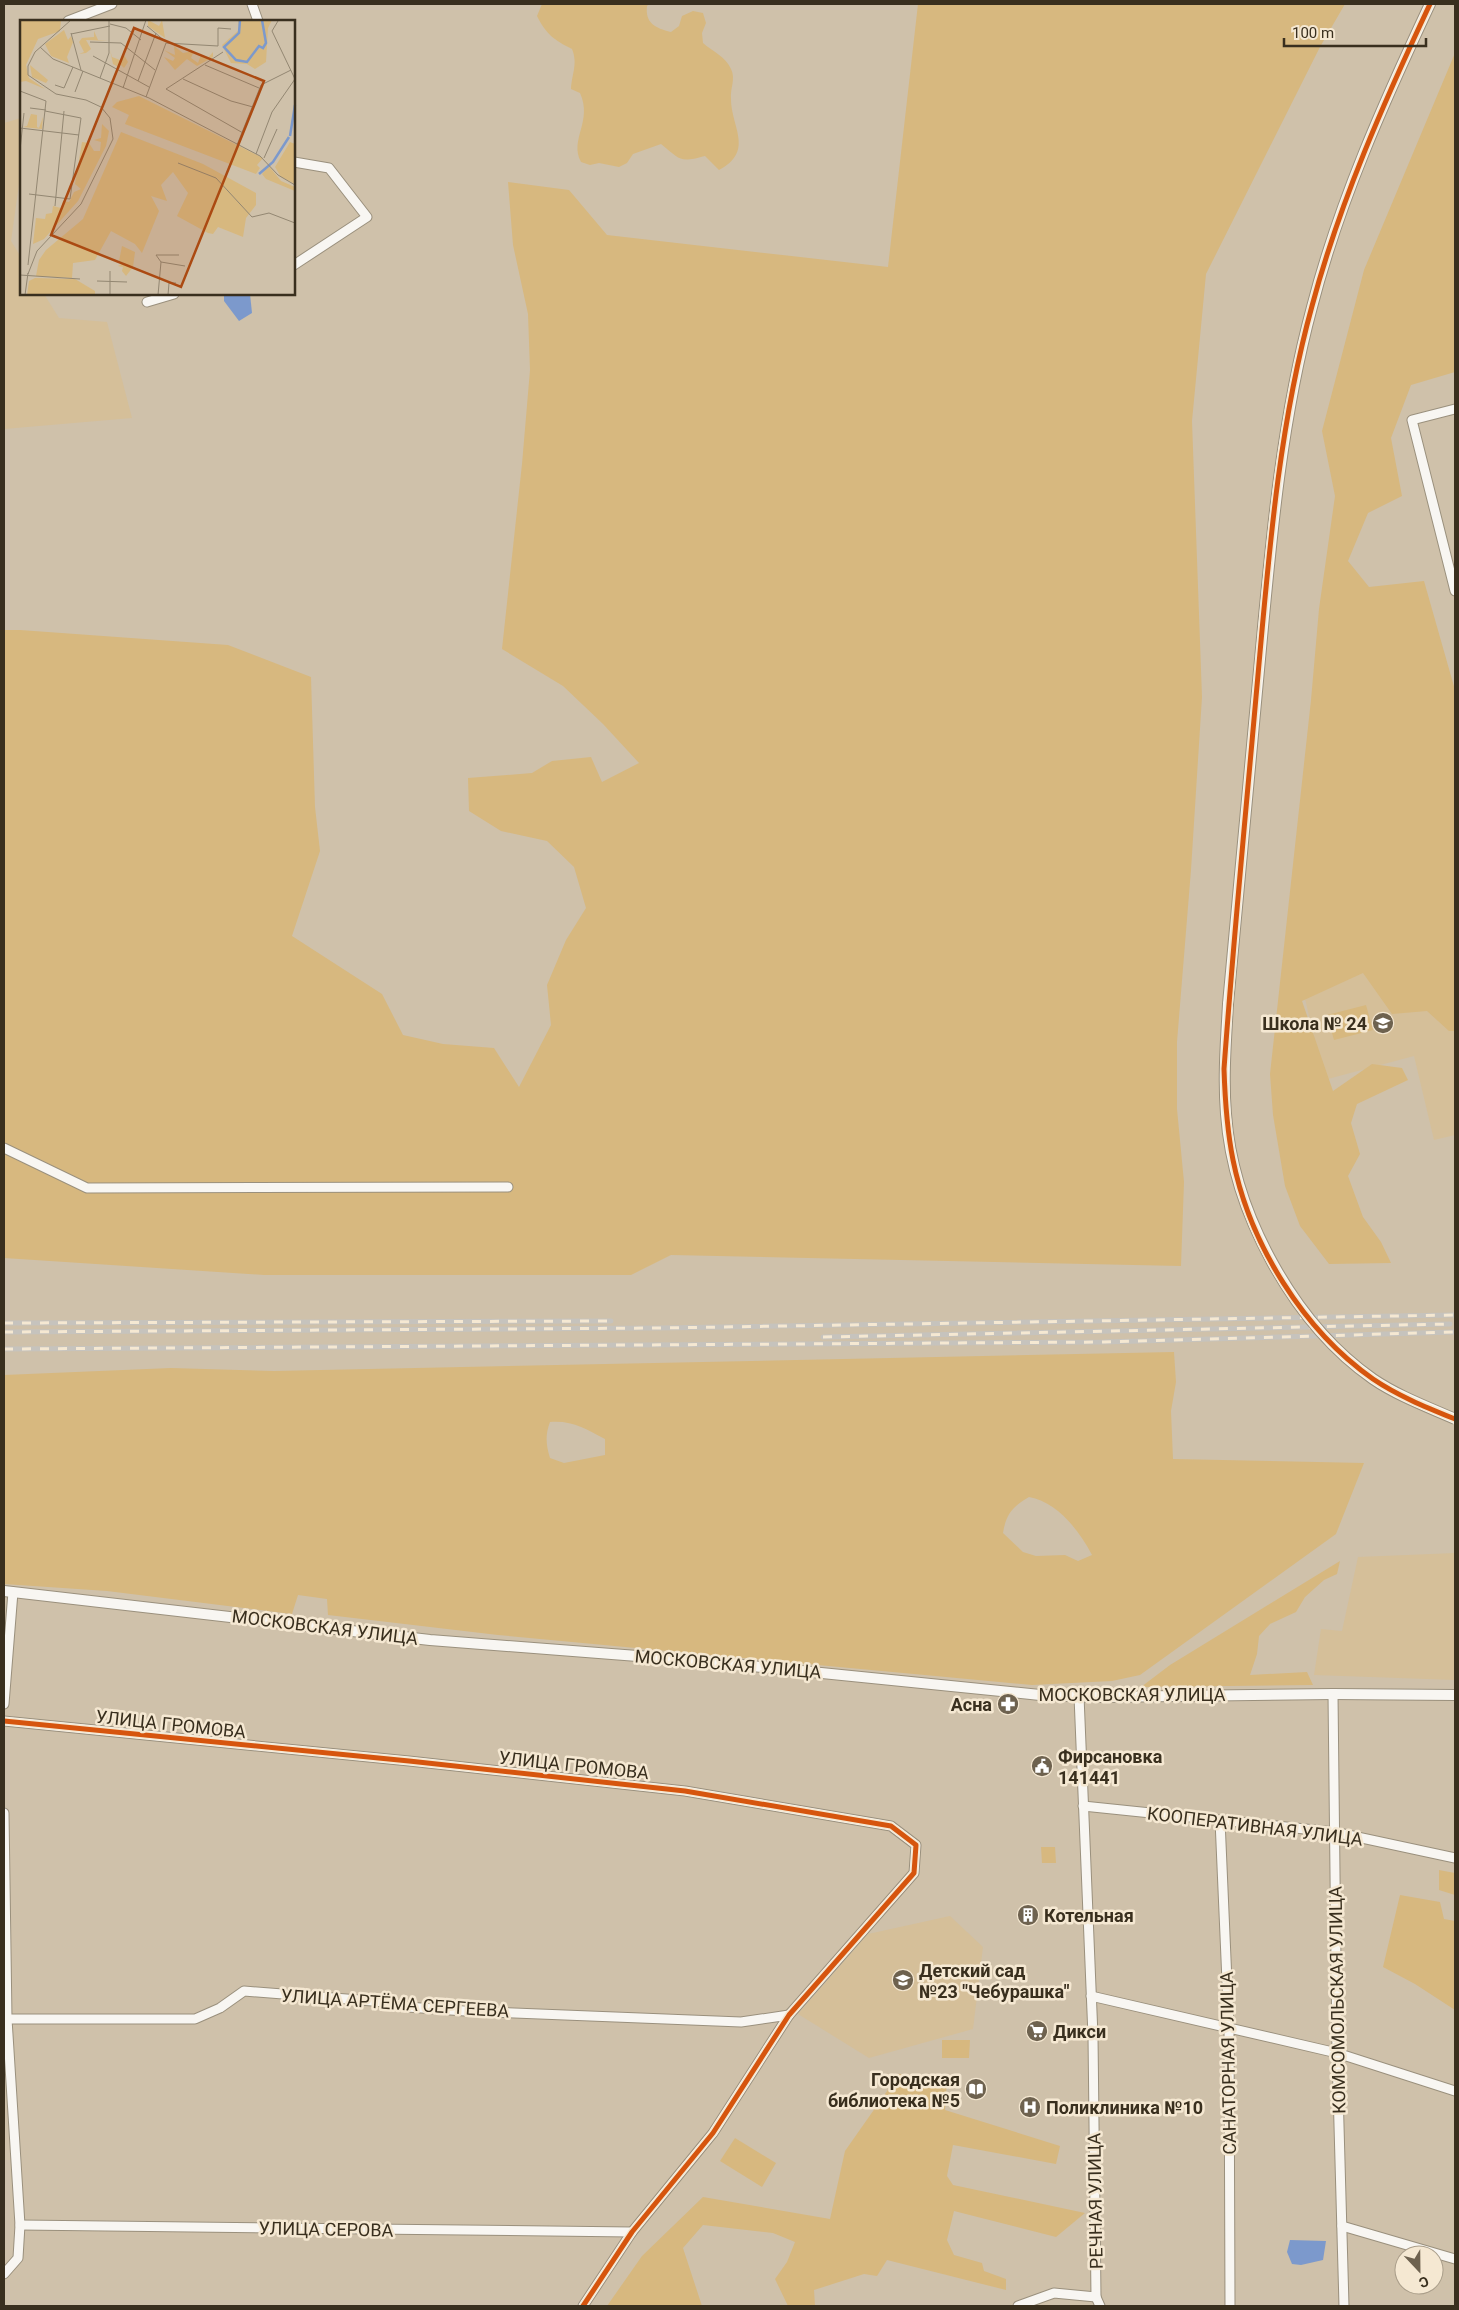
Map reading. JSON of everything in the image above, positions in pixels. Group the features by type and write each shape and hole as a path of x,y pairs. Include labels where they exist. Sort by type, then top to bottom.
{"street":[{"path":"71,20 112,4"},
{"path":"252,4 258,20"},
{"path":"1430,4 1378,118 1341,210 1312,306 1287,416 1272,520 1228,1004 1224,1069 1226,1116 1233,1161 1243,1196 1256,1230 1290,1292 1338,1352 1374,1380 1419,1404 1455,1418"},
{"path":"295,162 329,168 367,217 295,264"},
{"path":"147,302 171,295"},
{"path":"1455,409 1412,420 1455,591"},
{"path":"4,1148 87,1188 508,1187"},
{"path":"4,1704 8,1591"},
{"name":"МОСКОВСКАЯ УЛИЦА","path":"8,1591 430,1640 702,1661 1040,1695 1455,1695"},
{"name":"КОМСОМОЛЬСКАЯ УЛИЦА","path":"1333,1694 1337,2053 1344,2306"},
{"name":"РЕЧНАЯ УЛИЦА","path":"1018,2306 1054,2293 1096,2297 1091,1996 1079,1696"},
{"name":"УЛИЦА ГРОМОВА","path":"4,1721 419,1762 685,1791 891,1826 916,1845 914,1873 790,2015"},
{"name":"КООПЕРАТИВНАЯ УЛИЦА","path":"1083,1806 1334,1832 1455,1858"},
{"path":"4,1813 7,2019 20,2225 18,2258 4,2274"},
{"name":"САНАТОРНАЯ УЛИЦА","path":"1220,1820 1229,2028 1230,2306"},
{"name":"УЛИЦА АРТЁМА СЕРГЕЕВА","path":"7,2019 195,2019 220,2008 244,1991 385,2002 407,2007 465,2010 741,2022 790,2015"},
{"path":"1091,1996 1337,2053 1455,2091"},
{"path":"583,2306 632,2232 714,2133 790,2015"},
{"name":"УЛИЦА СЕРОВА","path":"20,2225 632,2232"},
{"path":"1342,2226 1455,2259"},
{"path":"1096,2297 1100,2306"}],"shaded area":[{"path":"542,4 649,4 647,12 649,21 660,29 671,32 679,26 682,16 693,11 703,13 706,23 702,33 703,43 726,61 732,73 731,99 739,147 730,163 719,170 705,156 681,159 661,144 633,154 627,163 619,167 599,163 590,165 581,162 578,146 584,113 580,93 571,89 575,64 574,54 572,49 551,36 540,22 537,16"},
{"path":"918,4 1345,4 1320,47 1206,274 1192,421 1202,697 1191,870 1177,1042 1177,1109 1184,1182 1181,1266 671,1255 631,1275 264,1275 4,1258 4,630 228,645 311,677 315,807 320,851 292,936 382,994 403,1035 443,1044 494,1048 519,1087 551,1025 547,985 566,940 586,908 574,867 547,841 501,831 469,811 468,778 532,773 552,761 591,757 602,782 639,763 603,724 563,686 502,649 530,370 528,314 513,245 508,182 569,190 607,235 888,267"},
{"path":"1455,53 1455,372 1411,385 1391,438 1402,496 1368,513 1348,561 1369,587 1424,581 1455,690 1455,1031 1449,1031 1427,1011 1392,1014 1363,973 1302,1001 1333,1091 1372,1064 1402,1068 1408,1080 1357,1104 1351,1123 1360,1154 1348,1176 1363,1217 1381,1242 1391,1263 1329,1264 1300,1226 1285,1186 1273,1115 1270,1074 1311,700 1319,609 1335,496 1322,431 1364,270"},
{"path":"20,118 20,177 11,241 20,255 20,295 45,295 59,318 107,322 132,418 4,429 4,123"},
{"name":"Школа № 24","path":"1455,943 1455,1135 1434,1140 1414,1056 1324,1080 1303,990"},
{"path":"1366,1005 1373,1030 1334,1040 1327,1015"},
{"path":"1174,1352 1176,1382 1171,1411 1173,1459 1364,1463 1336,1534 1140,1675 1112,1681 1032,1685 498,1635 328,1615 327,1599 298,1595 292,1614 107,1591 4,1584 4,1375 171,1368 274,1371","holes":["550,1422 572,1424 605,1439 605,1455 564,1463 550,1458 547,1440","1029,1497 1049,1505 1066,1518 1081,1536 1092,1555 1078,1561 1065,1555 1036,1556 1023,1552 1003,1533 1011,1511"]},
{"path":"1455,1553 1455,1680 1314,1675 1321,1629 1342,1631 1358,1557"},
{"path":"1340,1561 1337,1574 1324,1580 1305,1597 1296,1612 1270,1624 1259,1636 1257,1654 1250,1675 1307,1672 1313,1685 1141,1687 1170,1665"},
{"path":"1041,1847 1055,1847 1056,1863 1042,1863"},
{"path":"1439,1870 1455,1873 1455,1895 1439,1890"},
{"path":"1400,1895 1440,1902 1444,1919 1455,1921 1455,2010 1415,1984 1383,1967"},
{"name":"Детский сад №23 \"Чебурашка\"","path":"950,1916 983,1947 973,2029 869,2058 798,2014 868,1934"},
{"path":"942,2040 970,2040 969,2058 942,2058"},
{"path":"899,2074 947,2080 945,2110 1060,2146 1056,2164 953,2145 947,2176 953,2185 1085,2213 1056,2237 954,2211 947,2240 954,2255 982,2263 984,2271 1006,2279 1006,2290 887,2260 877,2276 864,2274 814,2290 815,2306 788,2306 775,2279 787,2262 795,2242 773,2233 703,2225 683,2248 702,2306 607,2306 642,2256 703,2197 830,2219 845,2151"},
{"path":"735,2138 776,2163 762,2187 720,2161"}],"water":[{"path":"224,295 250,295 252,313 239,321 224,301"},
{"path":"1290,2240 1326,2241 1323,2260 1301,2265 1292,2264 1287,2252"}],"railway":[{"path":"4,1332 662,1328 1455,1315"},
{"path":"4,1323 611,1321"},
{"path":"823,1337 1450,1324"},
{"path":"4,1349 1104,1342 1455,1332"}],"cycle path":[{"path":"1430,4 1364,152 1336,228 1312,306 1290,402 1275,500 1270,549 1224,1069 1229,1137 1241,1192 1252,1223 1283,1283 1324,1336 1373,1379 1413,1401 1455,1419"},
{"path":"4,1721 409,1761 685,1791 891,1826 916,1845 914,1873 789,2015 713,2133 632,2232 583,2306"}],"place":[{"name":"Школа № 24","path":"1383,1023"},
{"name":"Асна","path":"1008,1704"},
{"name":"Фирсановка 141441","path":"1042,1766"},
{"name":"Котельная","path":"1028,1915"},
{"name":"Детский сад №23 \"Чебурашка\"","path":"903,1980"},
{"name":"Дикси","path":"1037,2031"},
{"name":"Городская библиотека №5","path":"976,2089"},
{"name":"Поликлиника №10","path":"1030,2107"}]}
